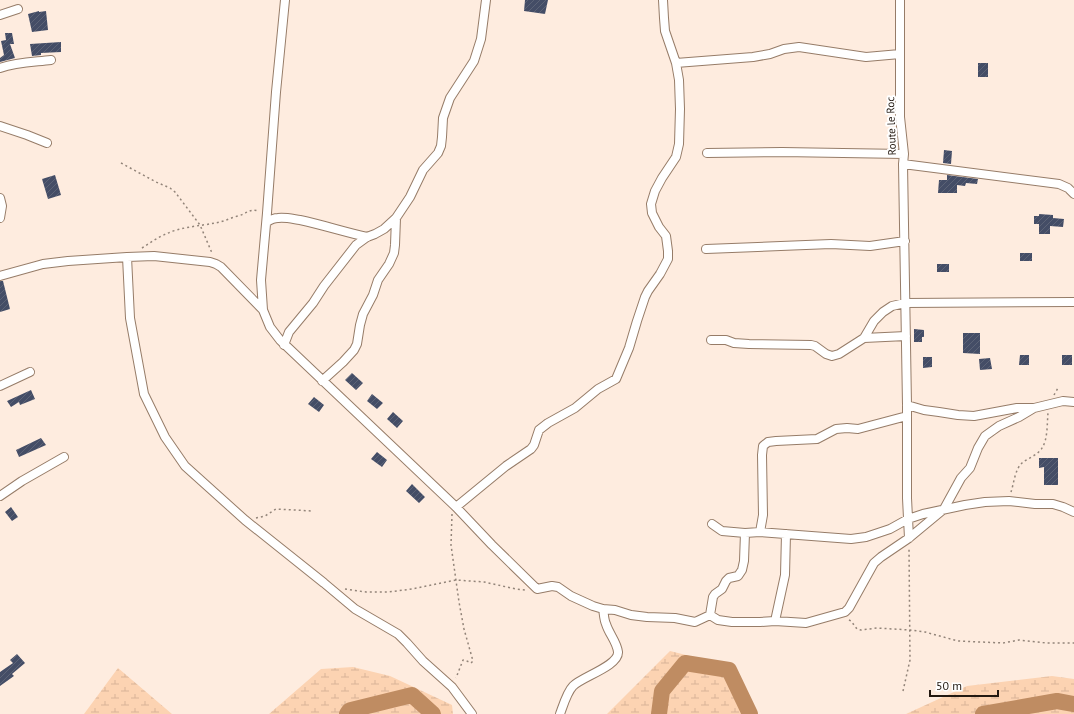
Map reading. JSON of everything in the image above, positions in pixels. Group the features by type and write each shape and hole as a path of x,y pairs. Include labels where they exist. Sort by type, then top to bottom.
{"street":[{"path":"285,0 276,92 268,213 261,280 263,310 270,326 284,345 456,507 537,589 552,586 558,587 571,596 593,606 631,615 675,618 695,622 710,615"},
{"path":"284,345 289,332 314,303 324,286 356,246 367,237 384,229 396,218 410,197 423,170 438,153 441,146 443,118 450,98 474,61 481,39 486,0"},
{"path":"456,507 506,466 531,449 534,445 539,430 548,423 575,408 598,389 616,379 619,375 629,348 645,297 668,259 666,236 659,227 652,213 651,204 655,191 676,157 679,144 679,80 676,63 665,32 663,0"},
{"name":"Route le Roc","path":"900,0 900,117 904,154 907,498 909,538"},
{"path":"0,15 18,9"},
{"path":"676,63 753,57 770,54 784,49 799,47 866,57 900,54"},
{"path":"0,68 6,65 51,60"},
{"path":"0,126 47,143"},
{"path":"707,153 782,152 904,154"},
{"path":"903,164 1059,184 1068,188 1074,194"},
{"path":"0,198 2,206 0,218"},
{"path":"267,222 279,217 315,223 367,237"},
{"path":"322,381 343,362 354,350 357,344 363,314 373,295 378,280 389,264 394,253 396,218"},
{"path":"706,249 831,244 870,246 905,240"},
{"path":"0,275 43,264 127,257 154,256 210,262 221,267 263,310"},
{"path":"127,257 130,318 144,394 165,438 185,466 244,520 355,609 398,634 423,661 452,687 472,714"},
{"path":"711,340 726,340 734,343 749,344 815,346 826,354 832,356 839,354 864,338 878,316 892,306 905,303 1074,302"},
{"path":"864,338 906,336"},
{"path":"0,386 30,372"},
{"path":"907,405 924,410 974,416 1017,408 1034,408 1063,401 1074,402"},
{"path":"710,615 718,620 732,622 775,621 806,623 845,612 849,608 874,563 909,538 944,509 961,478 970,468 978,448 985,436 999,426 1034,408"},
{"path":"760,532 763,515 762,455 763,446 768,442 817,439 836,429 858,429 907,416"},
{"path":"0,496 22,481 64,457"},
{"path":"712,524 722,531 745,533 760,532 850,539 866,537 890,529 908,519 965,504 1009,501 1035,504 1053,504 1074,512"},
{"path":"710,615 713,597 715,594 722,589 729,578 738,576 742,570 744,561 745,533"},
{"path":"775,621 785,575 786,534"},
{"path":"560,714 571,687 617,658 618,653 606,624 603,609"}],"path":[{"path":"121,163 175,192 200,225 216,264"},
{"path":"139,249 167,233 200,225 222,222 230,217 239,216 254,209 268,213"},
{"path":"1009,501 1017,470 1021,464 1043,447 1051,399 1058,388"},
{"path":"448,500 452,503 451,545 459,602 464,629 473,661 471,663 463,660 452,687"},
{"path":"244,520 261,517 276,509 312,511"},
{"path":"904,691 910,660 909,538"},
{"path":"345,589 366,592 388,592 412,589 456,580 484,582 527,591 537,589"},
{"path":"839,614 851,621 857,629 861,630 876,628 910,630 925,632 964,642 1003,643 1019,640 1046,643 1074,643"}],"green space":[{"path":"670,651 710,661 742,699 757,714 607,714"},
{"path":"353,667 390,676 452,705 453,714 269,714 321,669"},
{"path":"118,668 172,714 84,714"},
{"path":"1052,676 1074,679 1074,714 906,714 967,686"}],"building":[{"path":"525,0 548,0 545,14 524,11"},
{"path":"46,11 48,30 32,32 28,14"},
{"path":"5,33 12,33 14,44 10,44 15,58 0,62 0,58 4,55 1,41 6,40"},
{"path":"61,42 61,52 41,53 41,55 32,56 30,44"},
{"path":"978,63 988,63 988,77 978,77"},
{"path":"944,150 952,151 951,164 943,163"},
{"path":"55,175 61,195 48,199 42,179"},
{"path":"947,175 978,179 977,184 966,183 965,186 957,185 957,193 938,193 939,180 947,180"},
{"path":"1039,214 1053,215 1053,218 1064,219 1063,227 1050,226 1050,234 1039,234 1039,224 1034,224 1034,216 1039,216"},
{"path":"1020,253 1032,253 1032,261 1020,261"},
{"path":"937,264 949,264 949,272 937,272"},
{"path":"0,281 3,281 10,309 0,312"},
{"path":"914,329 924,330 922,342 914,342"},
{"path":"963,333 980,333 980,354 963,353"},
{"path":"1020,355 1029,355 1029,365 1019,365"},
{"path":"1062,355 1072,355 1072,365 1062,365"},
{"path":"923,357 932,357 932,367 923,368"},
{"path":"990,358 992,369 980,370 979,359"},
{"path":"352,373 363,383 356,390 345,380"},
{"path":"31,390 35,399 20,405 19,402 11,407 7,401"},
{"path":"372,394 383,403 377,409 367,401"},
{"path":"314,397 324,405 319,412 308,404"},
{"path":"393,412 403,421 397,428 387,419"},
{"path":"41,438 46,445 19,457 16,450"},
{"path":"377,452 387,460 382,467 371,459"},
{"path":"1039,458 1058,458 1058,485 1044,485 1044,467 1039,468"},
{"path":"412,484 425,497 419,503 406,491"},
{"path":"11,507 18,517 12,521 5,512"},
{"path":"17,654 25,663 12,674 14,676 0,686 0,672 13,663 10,660"}],"waterway":[{"path":"659,714 662,691 685,663 729,670 750,714"},
{"path":"347,714 351,710 412,695 433,714"},
{"path":"983,714 1057,701 1074,704"}]}
